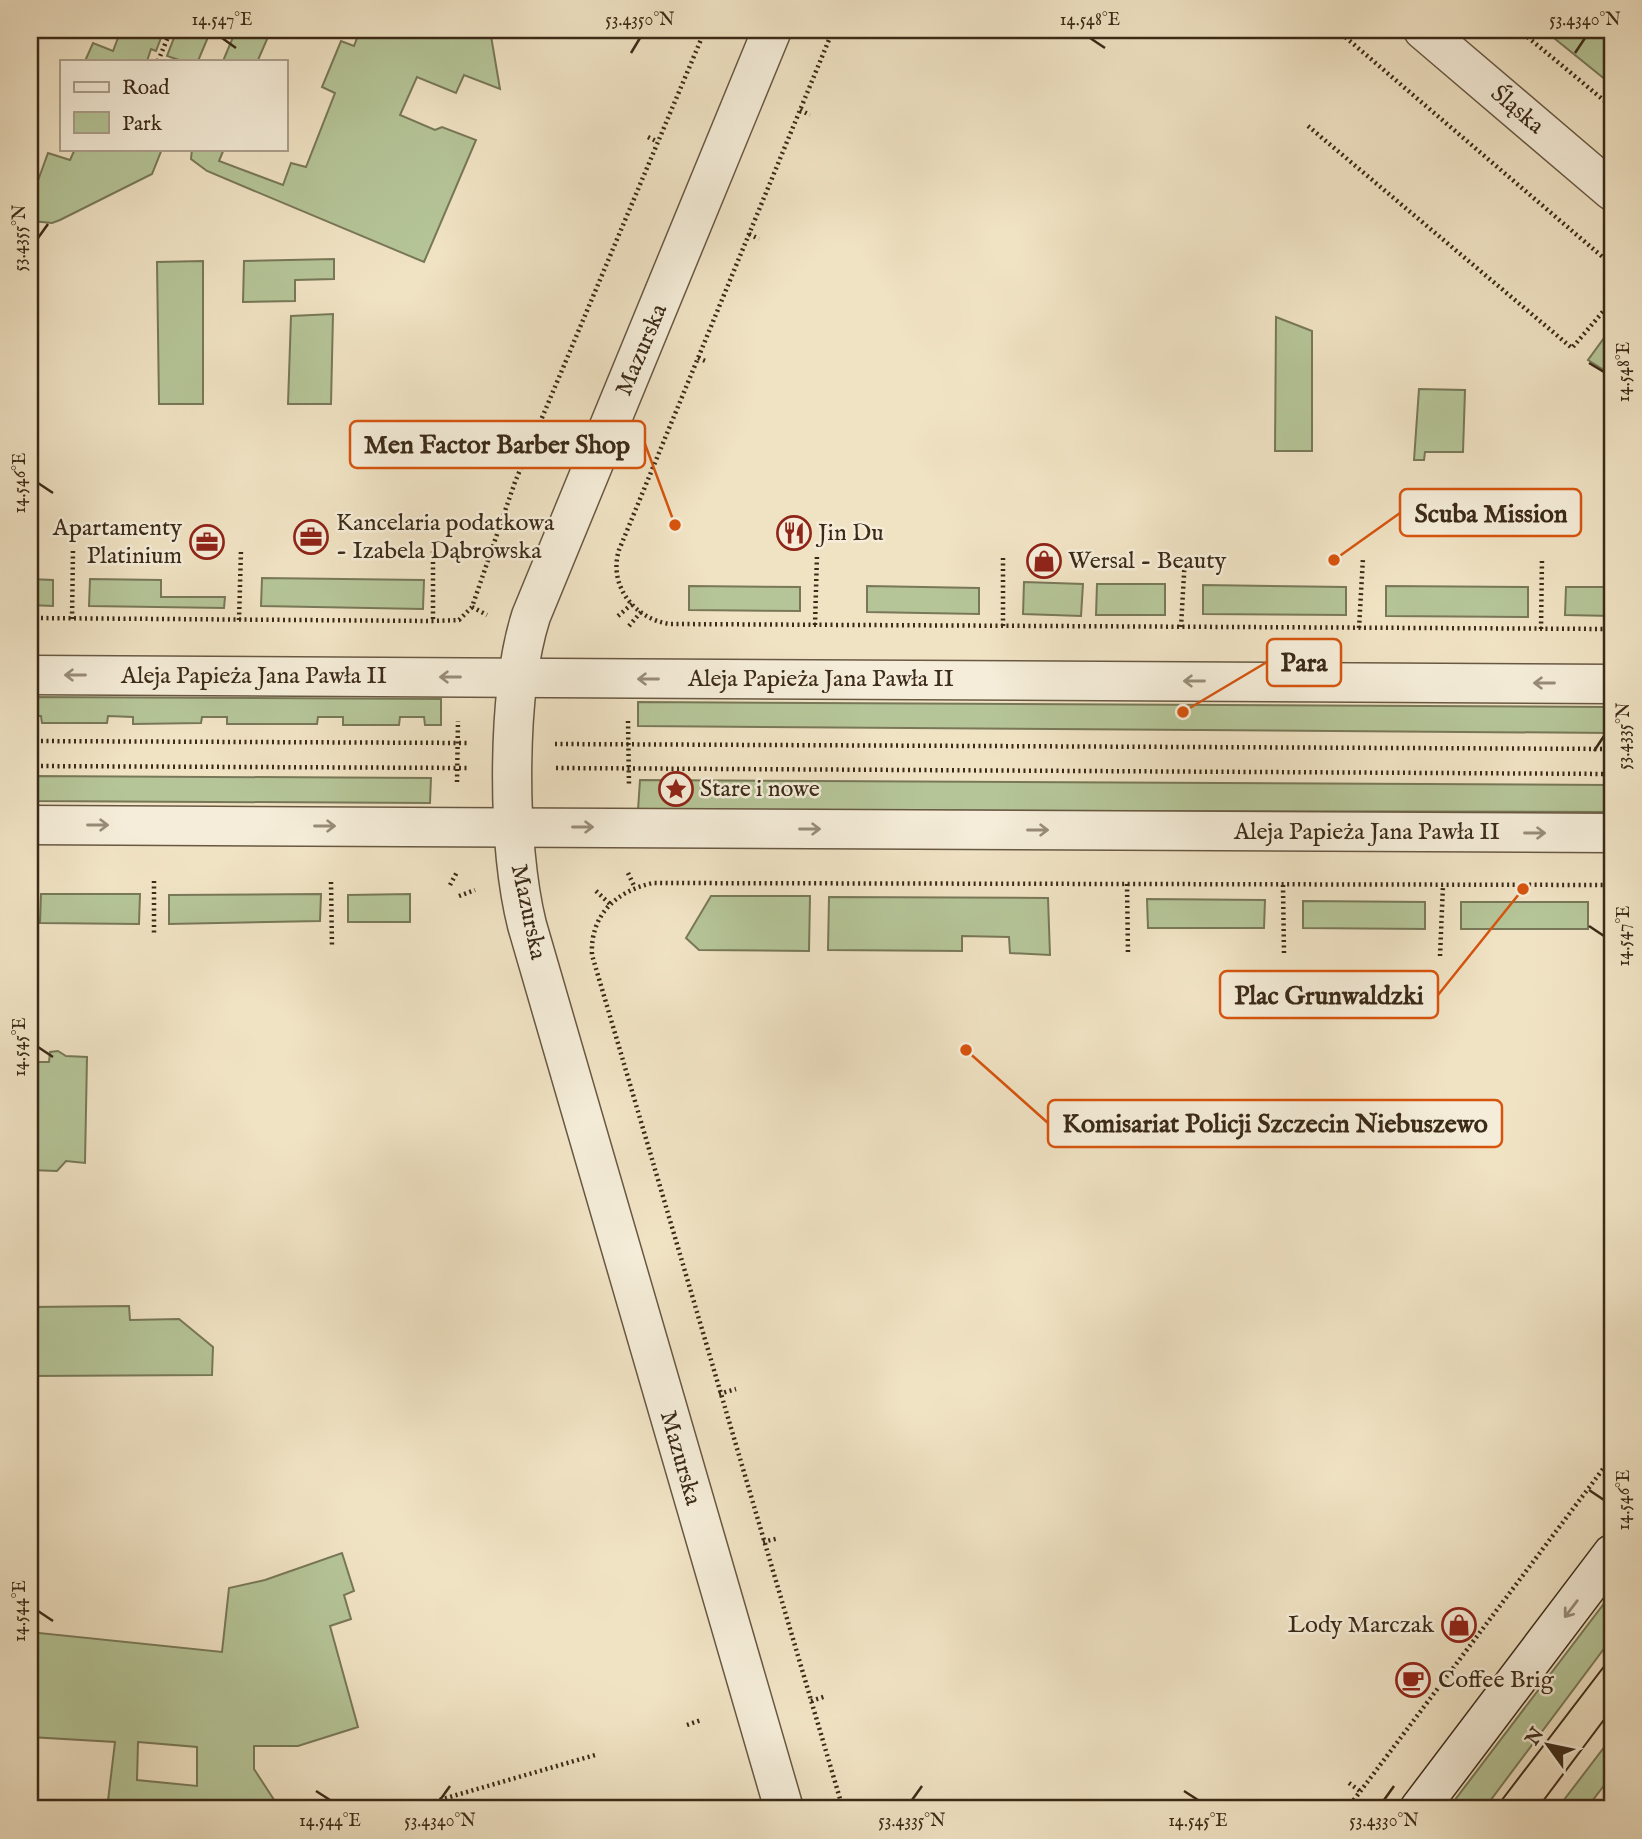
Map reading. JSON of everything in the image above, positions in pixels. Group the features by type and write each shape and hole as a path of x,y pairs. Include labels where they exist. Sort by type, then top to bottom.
{"street":[{"name":"Mazurska","path":"772,30 636,367 528,624 518,678 514,827 517,872 527,925 784,1809"},
{"name":"Śląska","path":"1423,30 1612,191"},
{"name":"Aleja Papieża Jana Pawła II","path":"30,675 1612,684"},
{"name":"Aleja Papieża Jana Pawła II","path":"30,825 1612,833"},
{"path":"1419,1809 1612,1554"}],"path":[{"path":"158,60 171,30"},
{"path":"30,618 433,621 457,620 467,615 515,482 705,30"},
{"path":"834,30 616,559 615,576 632,604 641,612 670,624 1612,629"},
{"path":"1337,30 1612,265"},
{"path":"1519,30 1612,107"},
{"path":"800,110 810,115"},
{"path":"1308,126 1572,348 1612,301"},
{"path":"648,137 658,142"},
{"path":"1340,153 1346,146"},
{"path":"1401,204 1406,197"},
{"path":"749,234 759,239"},
{"path":"1466,259 1471,252"},
{"path":"1527,310 1532,303"},
{"path":"698,358 708,362"},
{"path":"526,431 535,434"},
{"path":"72,550 72,619"},
{"path":"239,620 241,550"},
{"path":"433,551 433,621"},
{"path":"815,625 817,554"},
{"path":"1003,556 1003,626"},
{"path":"1181,627 1185,557"},
{"path":"1359,628 1363,558"},
{"path":"1541,629 1542,558"},
{"path":"618,616 632,604"},
{"path":"472,607 488,615"},
{"path":"629,626 641,612"},
{"path":"457,620 458,627"},
{"path":"457,786 458,710"},
{"path":"628,712 628,794"},
{"path":"30,741 482,743"},
{"path":"547,744 1612,749"},
{"path":"30,766 482,768"},
{"path":"547,768 1612,774"},
{"path":"450,885 457,872"},
{"path":"628,872 635,888"},
{"path":"153,881 154,935"},
{"path":"331,882 332,948"},
{"path":"843,1809 592,955 595,928 610,904 635,888 653,883 1612,885 1612,914"},
{"path":"1127,884 1128,954"},
{"path":"1283,885 1284,954"},
{"path":"1440,956 1443,885"},
{"path":"459,896 475,890"},
{"path":"596,891 610,904"},
{"path":"719,1394 736,1389"},
{"path":"1346,1809 1612,1457"},
{"path":"763,1542 779,1538"},
{"path":"811,1701 826,1696"},
{"path":"687,1725 701,1720"},
{"path":"408,1809 595,1755"},
{"path":"1349,1783 1360,1791"}],"green space":[{"path":"121,30 164,30 156,51 151,49 147,60 85,60 93,43 113,51"},
{"path":"177,30 211,30 198,60 179,60 167,56"},
{"path":"236,30 271,30 258,60 223,60"},
{"path":"360,30 490,30 500,89 464,75 456,93 417,77 400,115 435,130 442,127 476,140 424,262 207,171 191,159 192,150 224,150 219,161 283,185 291,163 306,167 335,93 322,87 341,41 354,46"},
{"path":"1544,30 1612,30 1612,85"},
{"path":"75,150 162,150 152,174 60,220 52,223 32,221 30,184 36,186 48,153 70,160"},
{"path":"334,259 334,279 295,280 295,301 243,302 244,261"},
{"path":"203,261 203,404 159,404 157,262"},
{"path":"333,314 331,404 288,404 291,316"},
{"path":"1276,317 1312,331 1312,451 1275,451"},
{"path":"1612,327 1612,375 1588,360"},
{"path":"1419,389 1465,390 1463,452 1425,452 1424,460 1414,460"},
{"path":"262,578 424,580 423,609 261,606"},
{"path":"30,579 53,580 53,606 30,605"},
{"path":"90,579 161,580 161,597 225,597 224,608 89,606"},
{"path":"1024,582 1083,584 1081,616 1023,614"},
{"path":"1097,584 1165,584 1165,615 1096,615"},
{"path":"1203,585 1346,587 1346,615 1203,614"},
{"path":"689,586 800,587 800,611 689,610"},
{"path":"867,586 979,588 979,614 867,612"},
{"path":"1386,586 1528,587 1528,617 1386,616"},
{"path":"1566,587 1612,587 1612,616 1565,615"},
{"path":"30,697 441,699 441,725 425,725 424,717 400,717 399,725 343,725 343,717 318,717 317,724 227,724 227,717 202,717 201,723 133,724 133,717 108,716 107,723 42,723 41,716 30,716"},
{"path":"638,702 1612,707 1612,733 638,726"},
{"path":"30,776 431,778 430,803 30,801"},
{"path":"640,780 1612,785 1612,812 638,810"},
{"path":"41,894 140,894 139,924 40,923"},
{"path":"321,894 320,921 169,924 169,895"},
{"path":"410,894 410,922 348,922 348,895"},
{"path":"711,896 810,896 809,951 699,950 686,938"},
{"path":"829,897 1048,898 1050,955 1010,953 1009,937 962,936 962,951 828,950"},
{"path":"1147,899 1265,900 1264,928 1148,928"},
{"path":"1303,901 1425,902 1425,929 1303,928"},
{"path":"1461,902 1588,902 1588,929 1461,929"},
{"path":"58,1051 66,1056 87,1057 85,1163 66,1161 57,1171 30,1170 30,1062 49,1062 50,1052"},
{"path":"129,1306 130,1320 179,1319 213,1347 212,1375 30,1376 30,1307"},
{"path":"342,1553 354,1591 344,1595 351,1619 330,1626 358,1727 298,1746 254,1746 254,1769 280,1809 107,1809 115,1742 30,1737 30,1632 222,1652 229,1588 265,1580","holes":["138,1742 197,1747 197,1786 137,1780"]},
{"path":"1612,1593 1612,1638 1484,1809 1448,1809"},
{"path":"1612,1737 1612,1775 1586,1809 1557,1809"}],"tram line":[{"path":"1495,1809 1612,1656"},
{"path":"1537,1809 1612,1709"}],"place":[{"name":"Men Factor Barber Shop","path":"675,525"},
{"name":"Jin Du","path":"794,533"},
{"name":"Kancelaria podatkowa - Izabela Dąbrowska","path":"311,537"},
{"name":"Apartamenty Platinium","path":"207,542"},
{"name":"Scuba Mission","path":"1334,560"},
{"name":"Wersal - Beauty","path":"1044,561"},
{"name":"Para","path":"1183,712"},
{"name":"Stare i nowe","path":"676,789"},
{"name":"Plac Grunwaldzki","path":"1523,889"},
{"name":"Komisariat Policji Szczecin Niebuszewo","path":"966,1050"},
{"name":"Lody Marczak","path":"1459,1625"},
{"name":"Coffee Brig","path":"1413,1680"}]}
